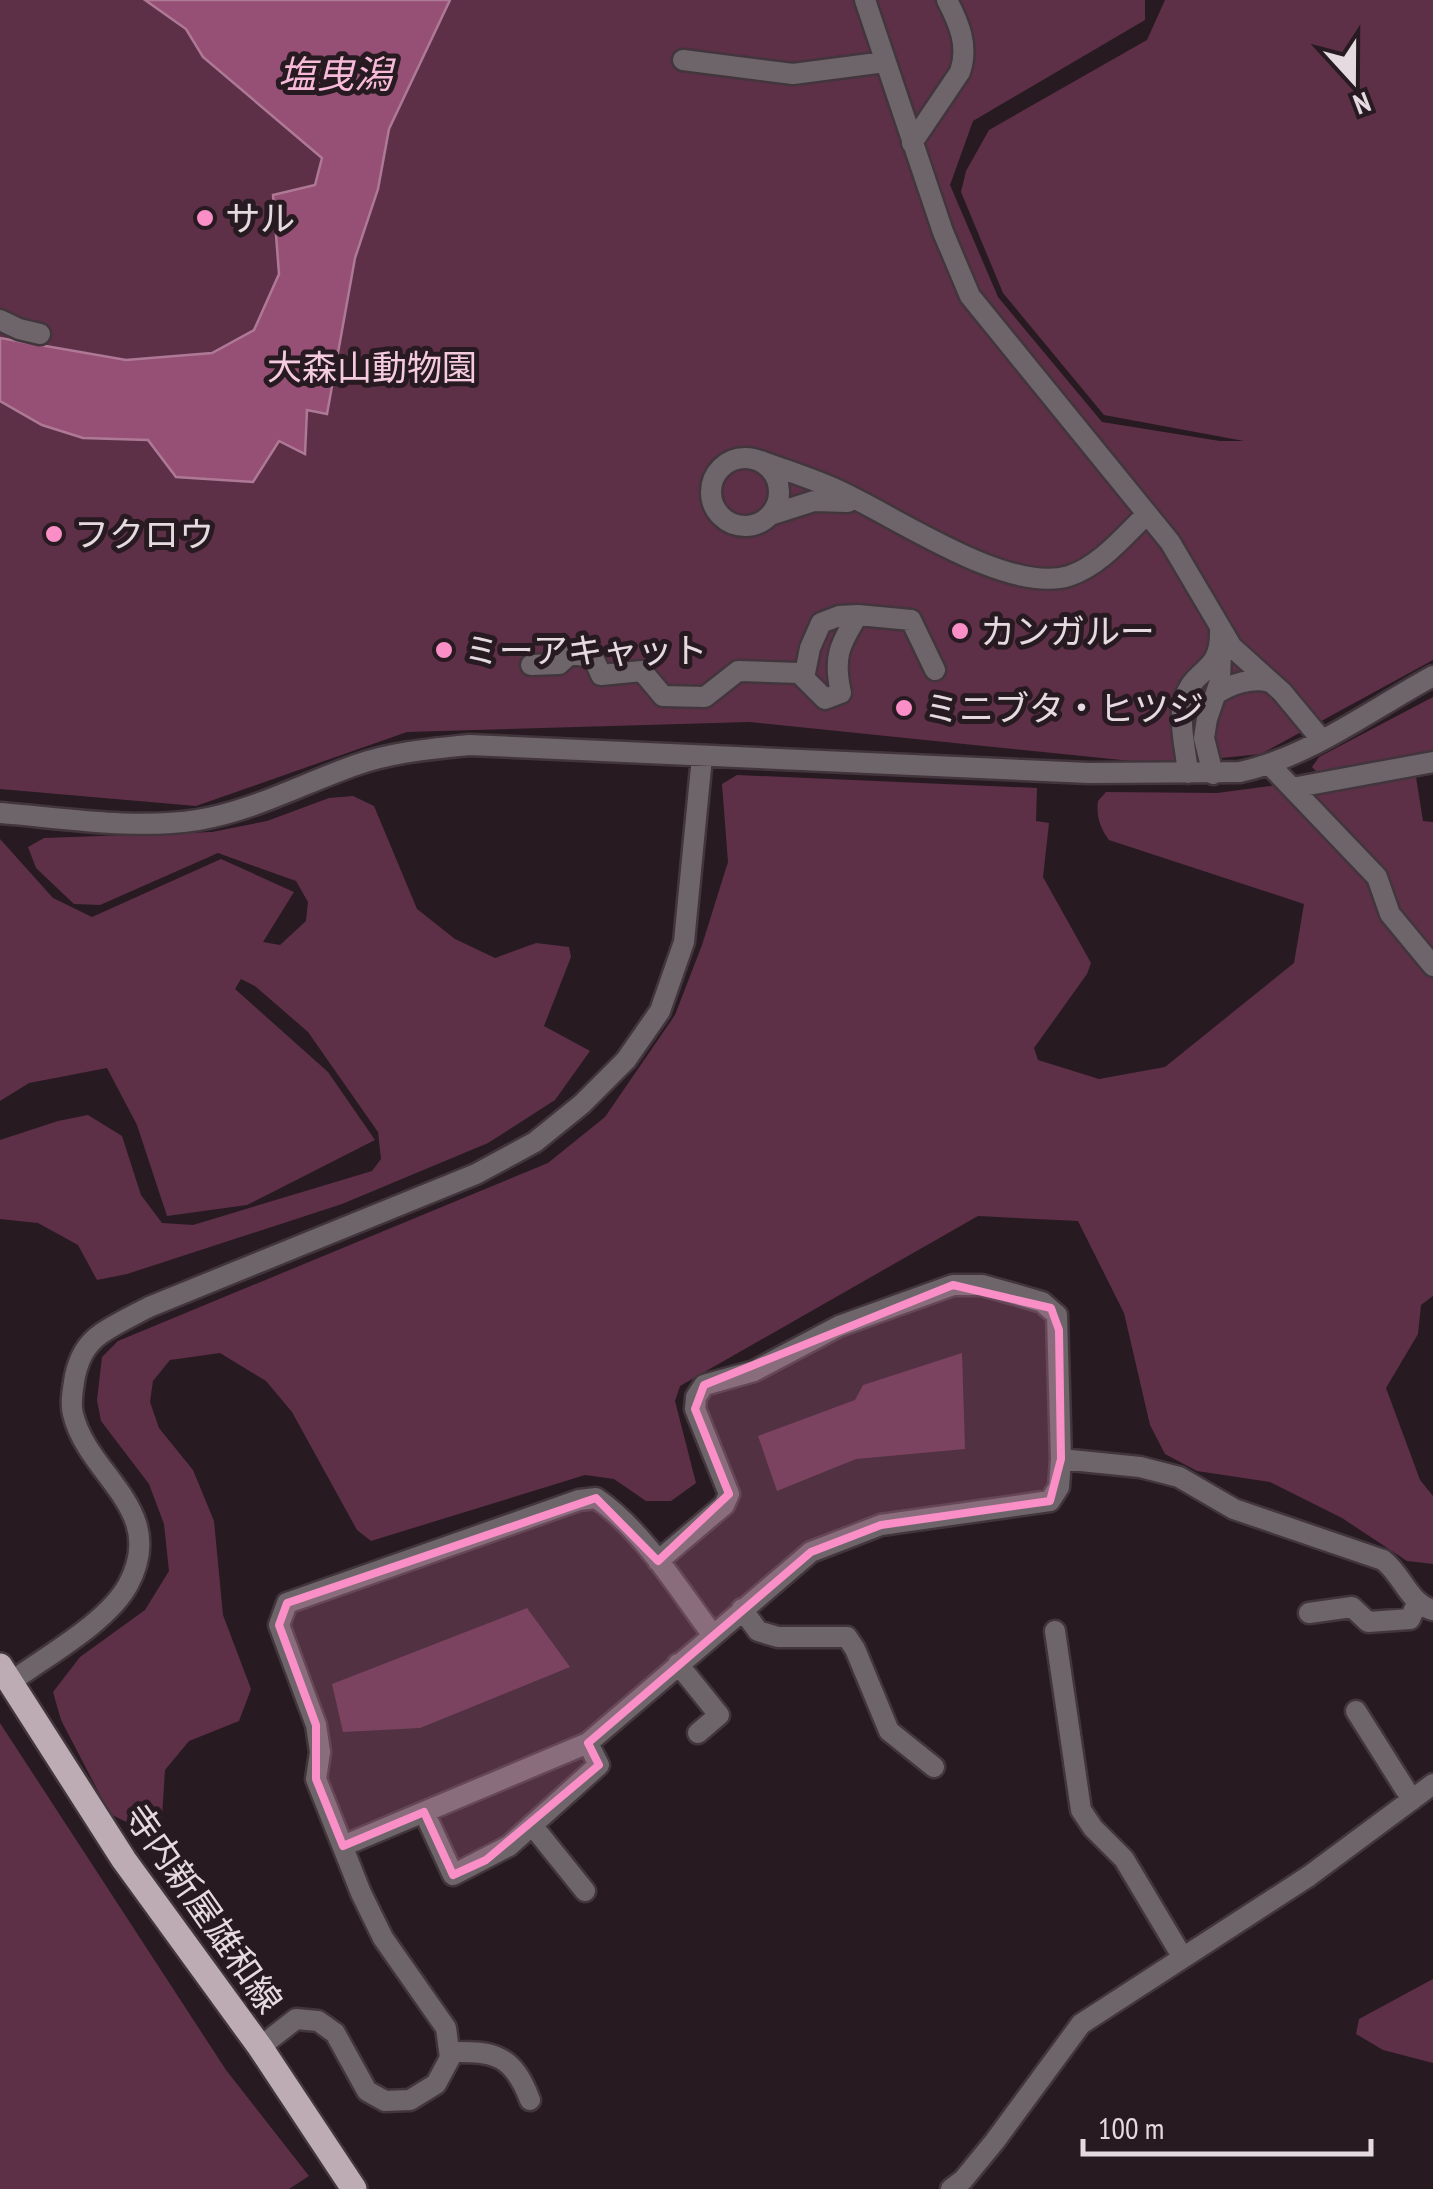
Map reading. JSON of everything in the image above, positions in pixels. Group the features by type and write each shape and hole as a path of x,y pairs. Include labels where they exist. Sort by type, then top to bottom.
{"main road":[{"name":"寺内新屋雄和線","path":"5,1674 124,1860 260,2046 354,2189"}],"street":[{"path":"865,0 943,232 970,296 1184,564 1220,642 1220,681 1204,738 1212,774"},
{"path":"912,143 960,72 964,58 956,18 947,0"},
{"path":"683,60 793,74 885,62"},
{"path":"0,320 19,330 40,334"},
{"path":"761,461 776,476 780,498 759,524 736,525 726,520 712,502 713,478 739,458 761,461 835,489 996,570 1037,580 1081,571 1147,514"},
{"path":"770,515 814,501 865,505"},
{"path":"531,665 559,664 570,654 594,656 601,675 642,671 662,696 705,697 738,671 798,673 825,699 841,693 835,667 845,636 858,615"},
{"path":"804,678 810,648 821,623 839,616 911,620 935,670"},
{"path":"1220,642 1232,647 1270,682 1321,739"},
{"path":"1188,773 1184,700 1194,682 1214,663 1220,642"},
{"path":"0,813 150,824 197,820 235,811 360,764 412,751 469,746 1089,773 1240,772 1268,764 1321,739 1433,676"},
{"path":"1216,694 1229,686 1270,682"},
{"path":"5,1674 108,1610 127,1586 138,1557 138,1529 128,1502 83,1440 72,1412 79,1356 100,1334 149,1306 476,1174 535,1142 582,1104 626,1060 660,1011 684,942 702,757"},
{"path":"1292,788 1433,762"},
{"path":"1268,764 1378,877 1390,914 1433,966"},
{"path":"342,1846 588,1742 812,1552 881,1525 1050,1500 1058,1487 1061,1459 1057,1316 1042,1302 982,1286 953,1285 839,1326 754,1371 704,1385 696,1397 695,1408 729,1494 724,1505 658,1562"},
{"path":"1061,1459 1140,1468 1178,1477 1234,1509 1383,1560 1425,1607 1410,1619 1368,1622 1352,1607 1309,1614"},
{"path":"260,2046 296,2019 318,2021 335,2033 367,2090 385,2102 410,2100 436,2084 450,2058 446,2028 384,1938 316,1778 320,1752 316,1725 279,1625 287,1603 579,1500 596,1498 608,1506 658,1562 712,1634"},
{"path":"742,1609 758,1631 778,1637 847,1637 856,1649 889,1731 934,1767"},
{"path":"1054,1631 1081,1810 1124,1859 1183,1958"},
{"path":"678,1664 719,1715 698,1733"},
{"path":"1356,1711 1412,1800"},
{"path":"424,1812 452,1876 509,1846 599,1765 588,1742"},
{"path":"950,2189 963,2180 996,2141 1081,2024 1308,1876 1433,1784"},
{"path":"532,1825 585,1891"},
{"path":"450,2052 481,2052 507,2060 530,2100"}],"highlighted area":[{"path":"953,1285 1051,1308 1059,1330 1061,1459 1050,1501 881,1525 811,1552 588,1743 599,1765 486,1860 453,1875 424,1812 343,1846 316,1779 316,1725 279,1625 287,1603 596,1498 658,1561 729,1494 695,1409 704,1385"}],"green space":[{"name":"大森山動物園","path":"0,0 1145,0 1145,20 973,121 950,185 998,297 1102,422 1220,441 1244,441 1104,415 1003,293 961,192 966,171 989,130 1147,40 1165,0 1433,0 1433,660 1261,754 1161,764 749,722 407,732 196,806 0,789"},
{"path":"1433,697 1433,757 1319,774 1312,767 1319,757"},
{"path":"737,775 1037,788 1036,821 1049,823 1043,877 1091,963 1034,1048 1038,1060 1099,1079 1165,1067 1294,963 1304,904 1109,840 1098,812 1098,801 1106,792 1217,793 1277,785 1313,816 1317,795 1416,777 1423,821 1433,822 1433,1296 1421,1305 1418,1334 1386,1388 1420,1480 1433,1496 1433,1564 1407,1561 1342,1518 1270,1482 1197,1471 1165,1454 1150,1425 1124,1313 1078,1221 978,1216 680,1386 675,1401 696,1483 671,1501 646,1501 614,1479 585,1475 371,1541 357,1530 292,1412 266,1381 220,1353 170,1360 153,1381 150,1402 159,1428 193,1470 214,1521 223,1615 251,1689 239,1721 189,1741 165,1770 162,1817 143,1830 110,1814 61,1720 53,1692 80,1657 145,1610 169,1571 164,1524 149,1484 101,1421 97,1400 102,1357 118,1341 548,1163 605,1117 675,1015 728,862 722,784"},
{"path":"353,796 374,806 417,909 455,939 495,958 536,943 569,947 571,957 544,1026 590,1051 555,1100 488,1143 342,1204 127,1274 97,1280 78,1245 38,1223 0,1219 0,1140 88,1115 122,1136 141,1195 162,1223 193,1225 372,1171 381,1159 378,1132 308,1032 255,986 241,979 235,989 328,1072 375,1140 247,1205 167,1216 137,1125 107,1068 29,1083 0,1101 0,839 53,898 92,917 221,859 294,892 263,942 280,945 306,921 308,902 296,881 218,853 100,905 74,904 36,868 28,847 44,838 212,832 267,821 329,798"},
{"path":"962,1353 965,1449 856,1459 777,1491 758,1436 855,1400 863,1385"},
{"path":"527,1608 570,1667 420,1728 343,1732 332,1684"},
{"path":"0,1723 226,2070 309,2176 289,2189 0,2189"},
{"path":"1433,1979 1433,2063 1383,2050 1356,2034 1359,2019"}],"water":[{"name":"塩曳潟","path":"145,0 450,0 389,129 378,189 355,258 327,414 307,410 305,454 279,441 253,482 176,477 148,440 83,438 42,425 0,401 0,338 126,360 212,353 254,330 279,274 273,195 315,185 322,158 203,57 186,29"}],"place":[{"name":"サル","path":"205,218"},
{"name":"フクロウ","path":"54,534"},
{"name":"カンガルー","path":"960,631"},
{"name":"ミーアキャット","path":"444,650"},
{"name":"ミニブタ・ヒツジ","path":"904,708"}]}
